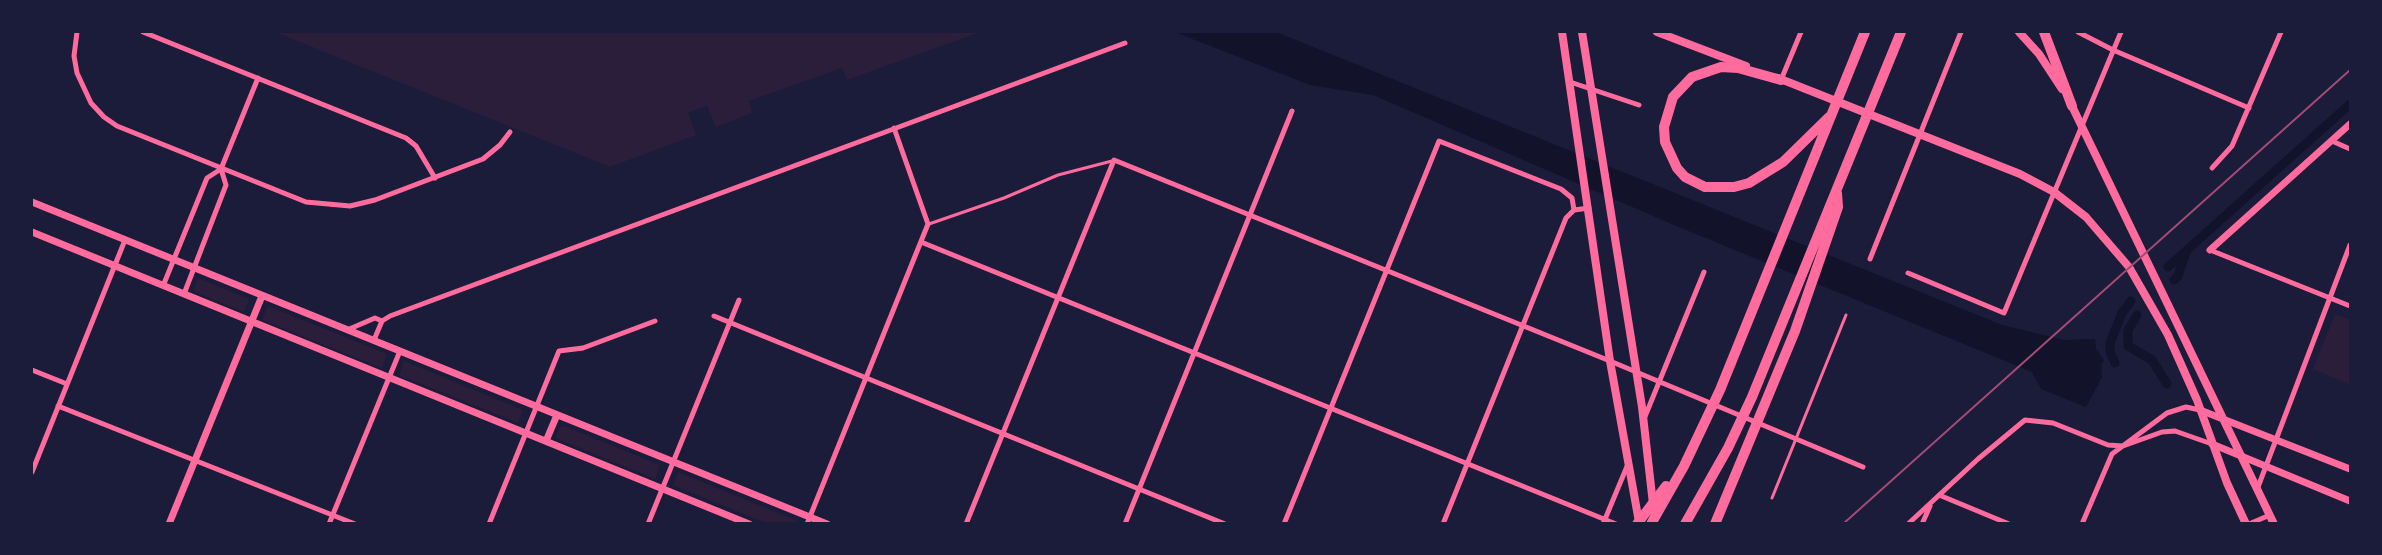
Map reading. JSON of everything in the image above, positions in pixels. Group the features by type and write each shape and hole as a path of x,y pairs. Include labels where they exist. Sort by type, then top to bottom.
{"highway":[{"path":"1653,524 1694,447 1720,390 1865,32"},
{"path":"1685,524 1744,414 1901,32"},
{"path":"2044,32 2072,106"},
{"path":"1781,80 1738,68 1721,67 1692,77 1673,97 1666,115 1665,142 1671,157 1685,177 1705,187 1718,189 1742,185 1762,177 1783,162 1833,112"},
{"path":"1715,524 1795,331 1838,207 1837,190"},
{"path":"1638,524 1694,447"}],"main road":[{"path":"1562,32 1589,204 1610,361 1638,524"},
{"path":"1582,32 1644,420 1653,524"},
{"path":"1657,32 2011,170 2054,192 2096,226 2129,267 2168,335 2212,444 2248,524"},
{"path":"2019,32 2039,54 2082,125 2274,524"}],"street":[{"path":"76,32 74,56 77,73 91,103 104,117 117,126 292,198 328,206 350,206 375,200 483,159 500,146 510,132"},
{"path":"143,32 406,138 416,147 435,178"},
{"path":"1781,80 1801,32"},
{"path":"1870,259 1961,32"},
{"path":"2078,32 2113,50 2249,108"},
{"path":"1908,273 2004,314 2121,32"},
{"path":"2212,168 2232,146 2281,32"},
{"path":"347,330 375,318 382,321 1125,43"},
{"path":"164,286 207,178 221,169 258,78"},
{"path":"1570,82 1639,105"},
{"path":"1125,524 1292,111"},
{"path":"2350,124 2210,250 2350,306"},
{"path":"808,520 928,224 894,128"},
{"path":"1284,524 1439,141 1560,189 1572,198 1574,210"},
{"path":"2332,141 2350,149"},
{"path":"966,524 1114,160 1636,371 1863,467"},
{"path":"184,294 226,185 221,169"},
{"path":"32,202 674,462 808,520 827,524"},
{"path":"1443,524 1566,218 1574,210 1589,204"},
{"path":"32,232 749,524"},
{"path":"32,472 125,240"},
{"path":"921,242 1468,462 1604,521 1616,524"},
{"path":"2258,487 2350,245"},
{"path":"1644,420 1704,272"},
{"path":"169,524 262,296"},
{"path":"648,524 740,300"},
{"path":"714,316 1225,524"},
{"path":"374,340 382,321"},
{"path":"489,524 559,351 583,348 655,321"},
{"path":"329,524 400,351"},
{"path":"32,370 67,384"},
{"path":"58,406 355,524"},
{"path":"2082,524 2112,454 2167,413 2186,407 2224,418 2350,469"},
{"path":"546,441 557,415"},
{"path":"1908,524 2025,420 2053,423 2099,442 2123,446 2162,432 2175,431 2350,501"},
{"path":"1604,521 1629,461"},
{"path":"1940,495 2009,524"},
{"path":"1922,524 1931,503"},
{"path":"2248,524 2270,515"}],"lane":[{"path":"928,224 1004,198 1058,175 1114,160"},
{"path":"1772,498 1845,315"}],"shaded area":[{"path":"275,32 980,32 847,80 842,68 749,101 752,113 716,127 707,106 688,113 696,135 610,167"},
{"path":"1175,32 1276,32 2002,325 2064,340 2095,339 2096,349 2104,360 2101,365 2102,377 2086,407 2041,389 2032,372 1674,225 1373,95 1310,85"},
{"path":"198,278 249,299 244,312 193,291"},
{"path":"268,306 387,354 382,368 262,320"},
{"path":"2335,314 2350,320 2350,385 2313,369"},
{"path":"404,361 523,410 518,423 399,375"},
{"path":"564,426 660,465 655,479 558,439 556,436 560,427"},
{"path":"678,472 798,521 796,523 766,523 673,485"}],"waterway":[{"path":"2168,267 2350,104"},
{"path":"2174,280 2178,276 2186,252"},
{"path":"2115,363 2110,352 2110,343 2122,313 2131,301"},
{"path":"2137,315 2128,330 2128,346 2152,360 2167,384"}],"railway":[{"path":"1843,524 2350,70"}]}
